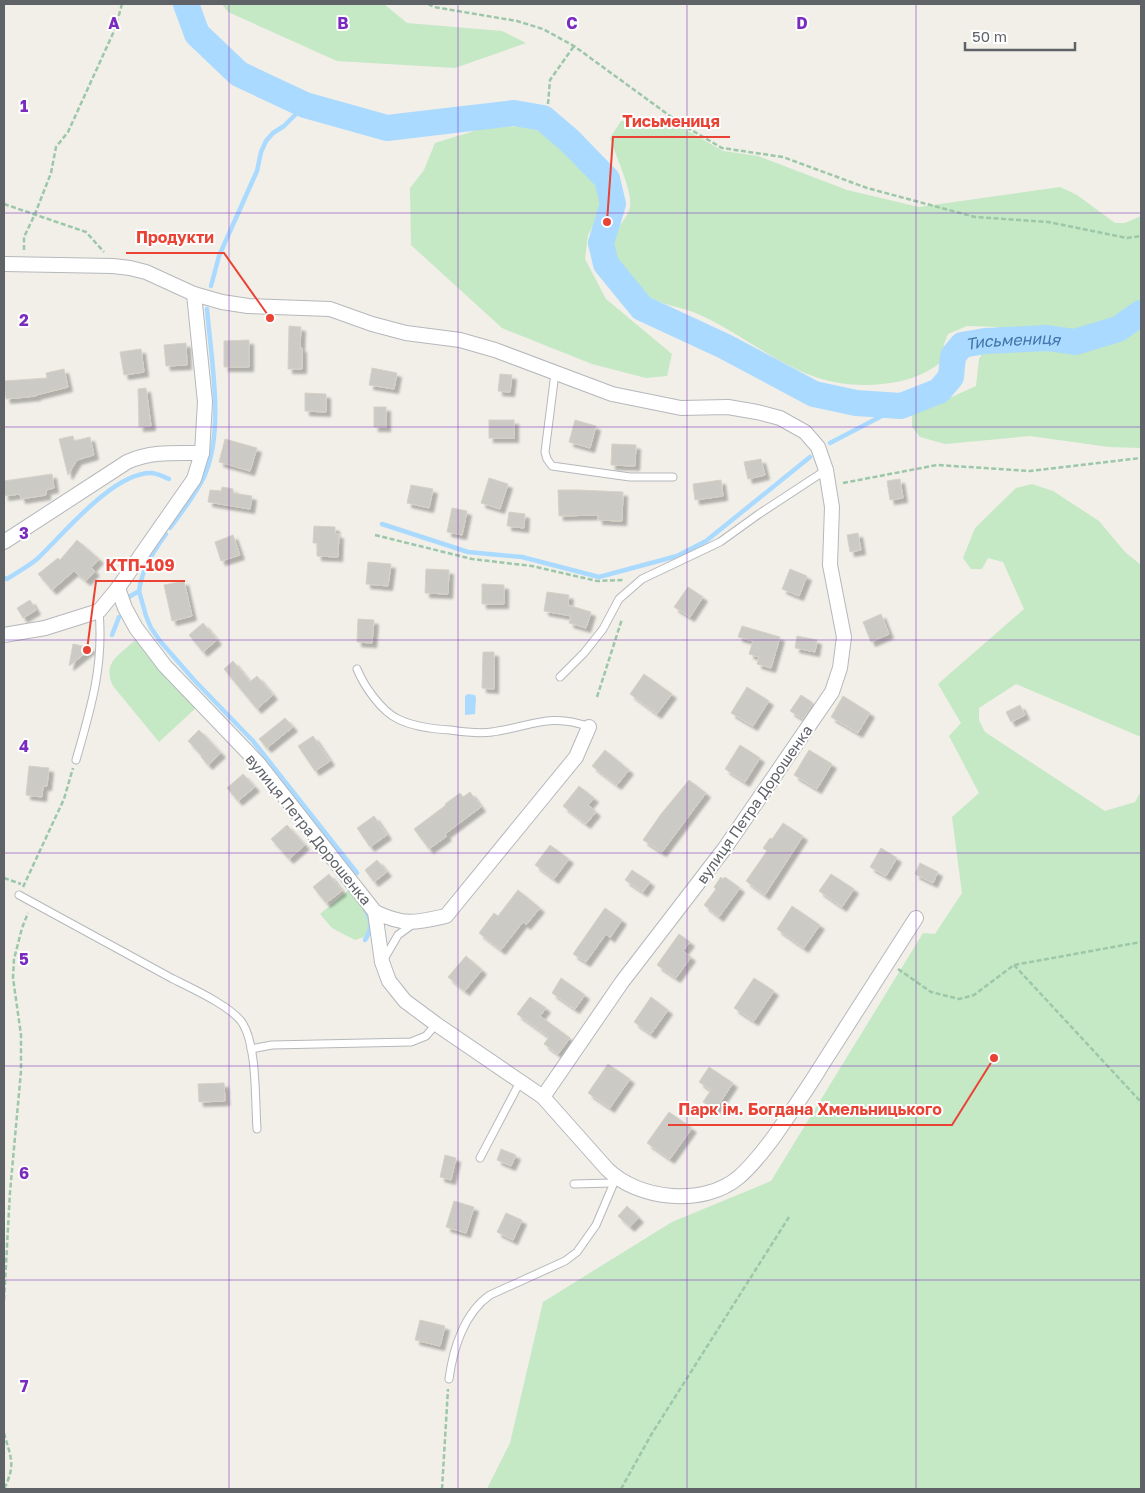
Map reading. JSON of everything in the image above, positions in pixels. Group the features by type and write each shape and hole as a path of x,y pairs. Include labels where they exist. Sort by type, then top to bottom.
{"street":[{"name":"вулиця Петра Дорошенка","path":"4,264 130,268 146,272 194,294 222,302 248,306 330,309 372,324 406,333 460,340 495,350 612,394 660,405 681,408 728,407 780,418 805,432 818,447 829,484 832,507 830,565 844,637 840,668 832,692 725,848 622,982 543,1097"},
{"path":"4,635 45,628 99,611 118,588 194,479 202,453 206,402 194,294"},
{"path":"4,542 127,462 140,456 158,453 202,453"},
{"name":"вулиця Петра Дорошенка","path":"118,588 125,608 136,628 165,666 258,763 376,912 382,962 389,981 405,1001 543,1097 614,1181 648,1193 666,1196 686,1196 703,1194 725,1186 739,1177 763,1152 800,1100 916,918"},
{"path":"376,912 392,920 413,923 446,916 576,757 589,727"}],"lane":[{"path":"555,373 545,452 552,466 630,477 673,478"},
{"path":"560,677 584,653 598,635 619,599 642,579 720,542 826,470"},
{"path":"76,760 92,706 101,654 99,611"},
{"path":"357,669 364,685 376,701 396,718 424,728 478,733 493,732 547,720 574,721 589,727"},
{"path":"19,895 225,1008 240,1019 251,1049 257,1129"},
{"path":"382,962 398,935 413,923"},
{"path":"251,1049 272,1045 411,1042 426,1036 436,1024"},
{"path":"480,1158 520,1082"},
{"path":"449,1379 454,1352 460,1334 483,1299 565,1262 577,1252 596,1225 614,1181 574,1184"}],"path":[{"path":"24,264 24,237 51,173 56,147 68,132 115,29 122,4"},
{"path":"428,4 434,7 517,22 543,29 574,46 681,124 722,148 783,157 867,188 975,217 1048,222 1127,238 1141,236"},
{"path":"548,104 550,80 574,46"},
{"path":"4,204 86,232 104,251 113,266"},
{"path":"829,484 856,482 937,465 1030,471 1141,458"},
{"path":"375,535 472,559 532,566 597,581 642,579"},
{"path":"597,696 623,614"},
{"path":"19,895 64,799 76,760"},
{"path":"4,878 24,885"},
{"path":"4,1300 10,1192 21,1071 21,1035 13,978 14,959 22,928 33,902"},
{"path":"888,962 931,992 959,999 974,994 1014,965 1141,942"},
{"path":"1014,965 1141,1102"},
{"path":"621,1489 651,1435 789,1216"},
{"path":"442,1489 449,1379"},
{"path":"4,1434 12,1461 12,1470 4,1489"}],"green space":[{"path":"222,4 384,4 407,23 502,31 526,43 455,68 337,61 228,12"},
{"path":"621,121 672,122 723,151 758,156 847,190 919,207 1060,187 1077,195 1115,223 1125,223 1141,216 1141,448 1109,447 1030,436 945,444 920,437 912,427 912,415 976,386 979,359 998,327 967,326 948,334 941,362 913,378 882,384 854,385 829,381 806,373 698,314 650,298 620,268 612,258 610,251 612,237 630,207 629,192 610,138"},
{"path":"525,126 541,132 566,153 601,188 603,207 588,235 585,259 606,299 672,354 667,376 646,378 592,364 502,328 411,245 410,188 424,170 435,143 484,128"},
{"path":"1032,484 1053,491 1099,521 1125,552 1141,565 1141,737 1016,684 979,708 979,720 985,732 1105,811 1135,802 1141,791 1141,1489 487,1489 510,1443 543,1302 672,1222 771,1181 923,933 935,934 962,893 952,817 979,793 949,736 961,723 938,684 1024,609 1003,562 988,558 982,569 971,569 963,558 975,528 1016,488"},
{"path":"135,640 197,707 159,742 113,686 110,678 111,665 114,660"},
{"path":"350,889 364,910 369,925 369,931 364,937 355,940 332,928 320,914"}],"water":[{"path":"468,694 475,695 475,714 465,715 465,696"}],"building":[{"path":"289,326 301,327 302,369 288,369"},
{"path":"249,340 249,367 224,367 224,341"},
{"path":"186,343 187,365 166,366 164,345"},
{"path":"141,349 144,372 124,375 120,352"},
{"path":"372,368 397,373 394,389 369,385"},
{"path":"64,369 68,387 36,396 6,399 4,381 47,378 46,373"},
{"path":"500,374 512,375 510,392 498,391"},
{"path":"146,388 151,426 139,427 138,389"},
{"path":"305,393 326,394 326,412 305,411"},
{"path":"374,407 386,407 386,427 374,427"},
{"path":"489,420 514,420 514,438 489,438"},
{"path":"575,420 596,426 590,448 569,442"},
{"path":"73,436 74,441 90,437 94,455 77,460 68,475 59,439"},
{"path":"225,439 257,448 250,471 219,462"},
{"path":"612,444 636,445 635,466 611,465"},
{"path":"761,459 765,475 748,479 744,462"},
{"path":"52,474 54,488 46,490 46,495 21,499 20,494 4,496 4,481"},
{"path":"489,478 508,484 500,509 481,503"},
{"path":"900,479 903,498 890,500 887,481"},
{"path":"721,480 723,496 695,500 693,484"},
{"path":"411,485 433,489 429,508 407,503"},
{"path":"222,487 233,489 233,493 252,496 250,509 208,502 210,490 221,491"},
{"path":"558,490 623,492 622,521 598,520 598,515 559,516"},
{"path":"452,508 467,511 462,535 447,532"},
{"path":"509,512 525,514 524,528 507,526"},
{"path":"314,526 335,527 335,534 339,534 338,557 317,556 317,543 313,543"},
{"path":"858,533 861,550 850,552 847,535"},
{"path":"233,535 240,555 221,561 215,542"},
{"path":"77,540 99,559 91,568 95,571 86,581 74,571 52,590 38,574 58,558 60,560"},
{"path":"368,562 391,564 388,586 366,584"},
{"path":"426,569 449,570 448,594 425,593"},
{"path":"790,569 807,576 799,596 782,589"},
{"path":"184,581 192,616 172,621 164,585"},
{"path":"482,584 504,585 504,604 482,604"},
{"path":"688,587 703,597 690,617 674,607"},
{"path":"547,592 569,595 568,605 591,612 586,628 569,623 571,616 544,611"},
{"path":"30,600 36,610 23,618 17,608"},
{"path":"881,614 889,634 871,642 863,622"},
{"path":"358,619 374,620 372,643 357,642"},
{"path":"203,623 217,640 203,652 189,635"},
{"path":"742,626 780,637 771,668 757,664 759,657 749,654 753,641 738,637"},
{"path":"797,636 817,640 815,652 795,648"},
{"path":"73,644 92,648 69,666"},
{"path":"483,652 494,652 494,689 482,688"},
{"path":"233,661 250,682 257,676 273,695 257,709 224,669"},
{"path":"644,674 672,694 657,714 630,694"},
{"path":"747,687 769,701 753,726 731,713"},
{"path":"801,695 813,703 803,719 790,711"},
{"path":"843,696 870,713 858,733 831,717"},
{"path":"1020,705 1025,715 1011,722 1006,712"},
{"path":"285,718 293,727 267,748 259,739"},
{"path":"199,730 221,753 208,765 188,741"},
{"path":"313,736 330,761 315,771 298,746"},
{"path":"740,745 760,758 745,782 725,769"},
{"path":"605,750 629,770 617,785 592,766"},
{"path":"809,750 832,764 817,789 794,775"},
{"path":"29,766 49,768 47,786 43,786 42,797 26,795"},
{"path":"243,774 255,787 238,801 227,788"},
{"path":"689,780 706,793 662,852 643,840 661,814"},
{"path":"579,786 594,798 588,805 596,812 586,824 563,806"},
{"path":"470,792 481,807 445,834 447,836 429,849 414,829 460,793 463,797"},
{"path":"374,816 387,835 370,847 357,828"},
{"path":"783,823 803,836 765,895 746,881 767,851 763,848"},
{"path":"287,825 305,845 289,859 271,839"},
{"path":"550,845 569,859 554,879 535,865"},
{"path":"881,848 897,858 886,876 870,867"},
{"path":"377,860 387,872 374,882 365,870"},
{"path":"920,863 938,872 933,883 915,874"},
{"path":"632,870 650,882 643,892 625,880"},
{"path":"329,874 342,891 326,903 313,887"},
{"path":"831,874 854,889 842,907 819,891"},
{"path":"721,877 723,879 725,877 740,888 719,917 704,905 716,889 714,887"},
{"path":"518,890 540,908 526,925 523,922 501,950 479,933 494,913 498,916"},
{"path":"792,906 820,925 804,948 777,929"},
{"path":"605,908 622,920 610,938 606,934 586,962 573,954"},
{"path":"679,934 690,942 683,951 691,957 676,978 657,965"},
{"path":"466,956 482,970 465,991 448,977"},
{"path":"561,978 585,995 575,1009 552,993"},
{"path":"754,978 774,991 754,1021 734,1008"},
{"path":"530,997 546,1008 540,1016 570,1038 558,1054 544,1044 549,1037 517,1014"},
{"path":"651,997 668,1010 651,1034 634,1022"},
{"path":"608,1064 630,1079 610,1108 588,1093"},
{"path":"709,1067 733,1083 715,1110 703,1102 711,1090 699,1082"},
{"path":"224,1083 225,1101 199,1102 198,1084"},
{"path":"669,1112 692,1128 670,1159 647,1143"},
{"path":"501,1149 516,1155 511,1166 497,1160"},
{"path":"445,1155 456,1158 451,1180 440,1177"},
{"path":"454,1201 474,1207 466,1233 446,1227"},
{"path":"627,1206 639,1218 630,1227 618,1216"},
{"path":"506,1213 522,1220 513,1240 497,1232"},
{"path":"420,1320 445,1326 440,1346 415,1340"}],"waterway":[{"name":"Тисьмениця","path":"186,4 197,34 239,74 305,105 387,128 514,113 543,118 570,141 607,179 613,204 601,243 606,264 642,308 724,346 814,394 856,403 901,406 939,391 951,377 953,356 962,345 985,341 1047,338 1075,342 1118,329 1141,313"},
{"path":"211,286 219,256 257,171 261,152 266,141 305,105"},
{"path":"170,528 204,477 214,438 215,394 207,309"},
{"path":"830,443 901,406"},
{"path":"382,524 468,552 522,557 599,577 677,556 706,541 810,457"},
{"path":"4,578 7,579 36,560 89,507 120,483 136,476 151,473 169,479"},
{"path":"129,597 139,591 140,583 149,561 166,534"},
{"path":"139,591 151,628 160,641 194,680 253,741 357,873"},
{"path":"112,635 119,617"},
{"path":"365,909 370,925 365,940"}],"place":[{"name":"Тисьмениця","path":"607,222"},
{"name":"Продукти","path":"270,318"},
{"name":"КТП-109","path":"87,650"},
{"name":"Парк ім. Богдана Хмельницького","path":"994,1058"}]}
